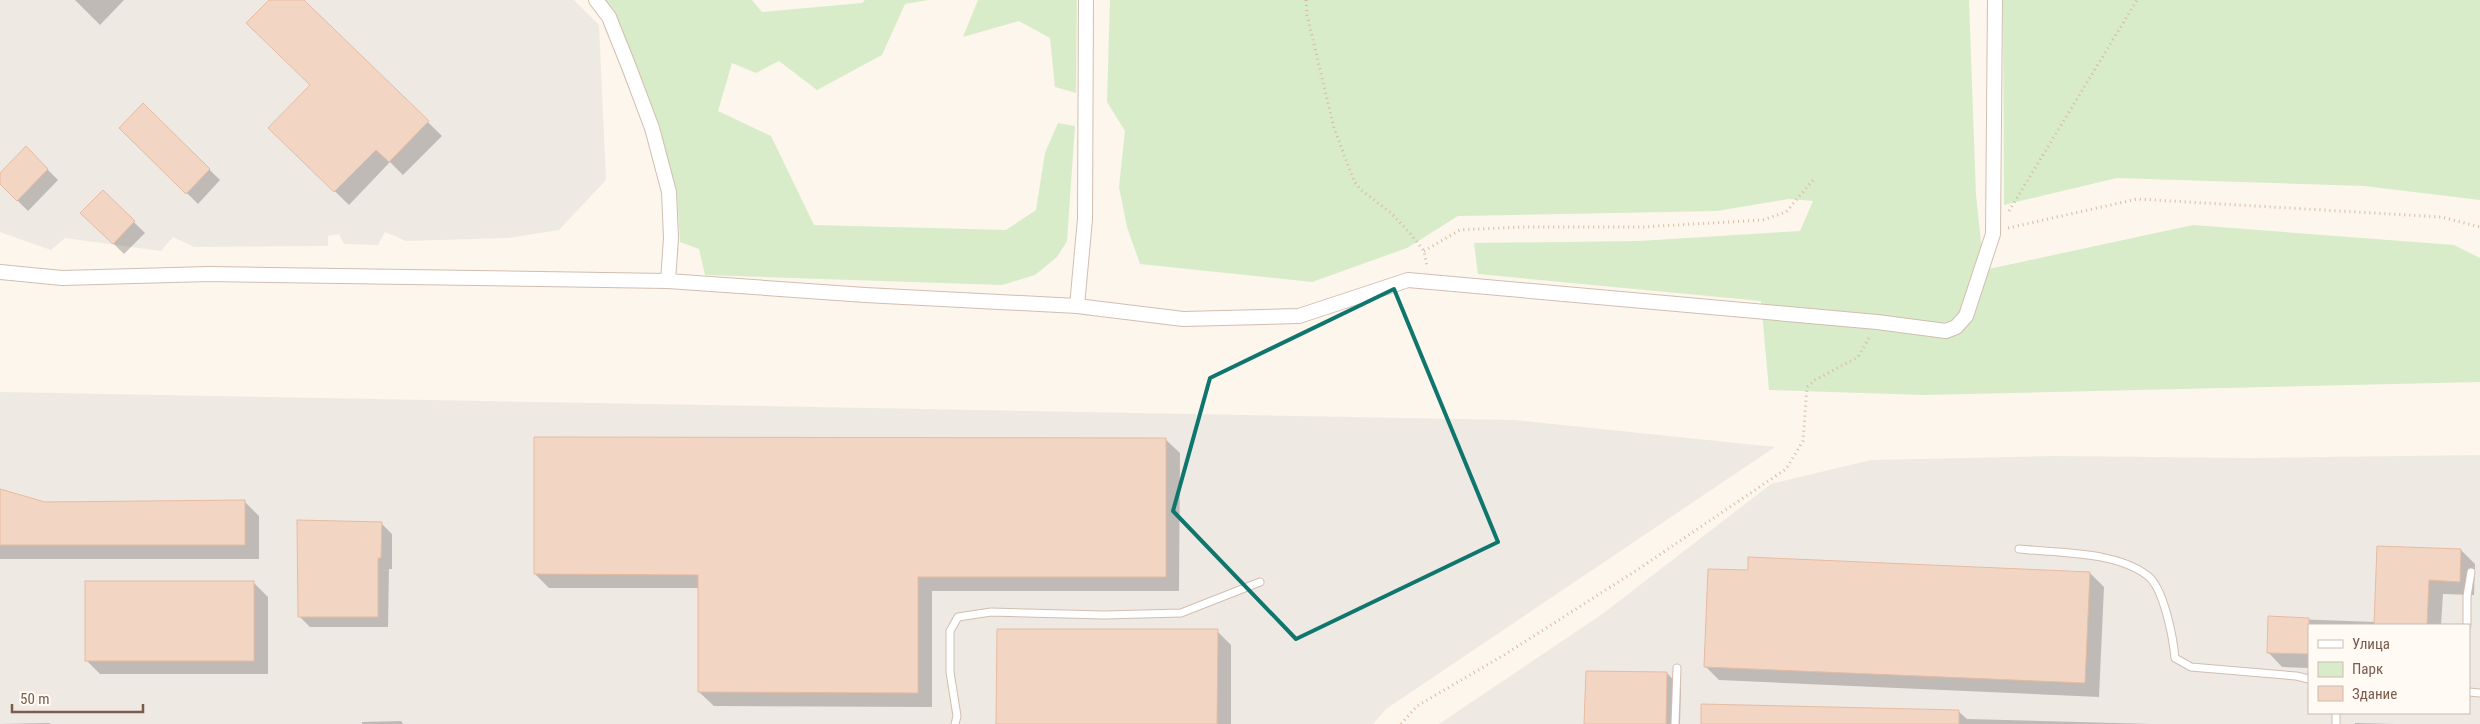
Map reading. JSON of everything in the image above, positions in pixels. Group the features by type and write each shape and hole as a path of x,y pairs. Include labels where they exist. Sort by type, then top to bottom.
{"street":[{"path":"596,0 609,17 652,128 669,192 671,238 668,281"},
{"path":"1077,306 1085,219 1086,0"},
{"path":"0,272 62,278 209,274 668,281 865,295 1077,306 1183,318 1299,316 1408,280 1877,322 1946,331 1956,327 1966,316 1993,234 1995,0"}],"lane":[{"path":"2019,549 2120,560 2149,576 2158,589 2173,640 2175,658 2191,667 2296,676 2308,679"},
{"path":"2467,624 2467,596 2471,572"},
{"path":"955,724 957,716 950,672 950,631 958,617 991,612 1104,615 1181,613 1260,582"},
{"path":"1676,724 1677,668"}],"path":[{"path":"1306,0 1307,15 1334,128 1354,181 1361,190 1391,213 1424,252 1430,282"},
{"path":"2008,212 2137,0"},
{"path":"1424,252 1460,230 1522,227 1643,227 1763,220 1786,212 1814,179"},
{"path":"1993,234 2014,226 2136,199 2432,217 2480,227"},
{"path":"1401,724 1417,706 1504,655 1637,570 1786,468 1803,441 1807,387 1815,380 1858,357 1877,322"}],"highlighted area":[{"path":"1394,289 1498,542 1296,639 1173,511 1210,378"}],"shaded area":[{"path":"0,0 574,0 599,25 606,180 559,230 508,238 406,241 385,232 378,245 344,244 339,234 328,236 328,246 194,247 173,237 161,251 65,238 51,250 0,232"},
{"path":"0,392 1515,420 1775,447 1386,709 1373,724 0,724"},
{"path":"2480,455 2480,724 1439,724 1601,615 1771,484 1871,460 2052,456 2249,458"}],"green space":[{"path":"603,0 752,0 762,12 862,3 865,0 928,0 905,4 882,55 817,90 779,61 756,73 732,63 718,111 771,136 814,225 1006,230 1036,210 1045,153 1058,123 1075,126 1067,241 1057,257 1035,275 1002,285 705,275 699,249 680,242 677,192 655,120"},
{"path":"978,0 1077,0 1076,93 1055,87 1050,38 1019,21 963,37"},
{"path":"1110,0 1969,0 1976,195 1984,270 2193,225 2454,245 2480,258 2480,382 1923,395 1769,390 1761,301 1478,274 1474,243 1639,241 1800,231 1813,201 1789,199 1717,211 1458,216 1407,248 1312,282 1140,264 1127,227 1119,187 1125,131 1107,102"},
{"path":"2003,0 2480,0 2480,200 2364,186 2117,178 2004,205"}],"building":[{"path":"269,0 304,0 429,121 389,162 376,150 334,192 268,128 310,85 246,23"},
{"path":"143,103 210,169 186,194 119,128"},
{"path":"26,146 48,169 17,201 0,184 0,173"},
{"path":"103,190 135,221 113,244 80,213"},
{"path":"534,437 1166,438 1166,577 918,577 918,693 698,692 698,575 534,574"},
{"path":"0,489 45,502 245,500 245,545 0,545"},
{"path":"297,520 382,522 381,558 378,558 378,617 298,617"},
{"path":"2377,546 2461,549 2460,582 2429,580 2427,624 2374,624"},
{"path":"1748,557 2090,572 2085,683 1704,667 1708,569 1748,570"},
{"path":"85,581 254,581 254,661 85,661"},
{"path":"2268,616 2309,618 2308,654 2267,653"},
{"path":"997,629 1218,629 1217,724 996,724"},
{"path":"1586,671 1667,672 1666,724 1584,724"},
{"path":"1701,704 1959,710 1959,724 1701,724"}]}
